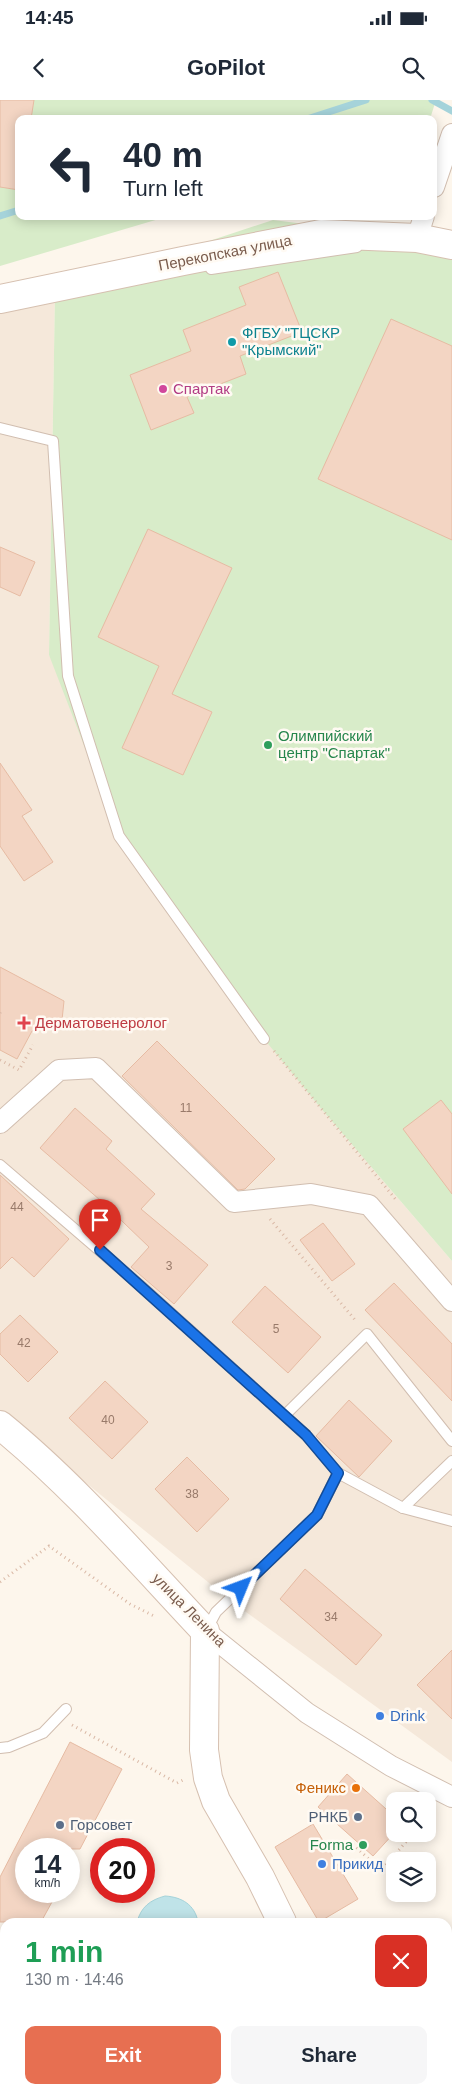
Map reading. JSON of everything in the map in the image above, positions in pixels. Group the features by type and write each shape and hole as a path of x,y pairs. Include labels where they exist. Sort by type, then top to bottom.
{"main road":[{"name":"Перекопская улица","path":"0,301 183,261 321,234 421,227 452,245"},
{"name":"улица Ленина","path":"0,1425 101,1519 205,1631"},
{"path":"205,1631 204,1750 208,1778 216,1801 260,1877 280,1918"}],"street":[{"path":"437,177 452,134"},
{"path":"0,1123 58,1070 96,1068 234,1202 255,1202 311,1194 369,1205 452,1301"},
{"name":"улица Ленина","path":"205,1631 307,1712 391,1766 452,1797"}],"lane":[{"path":"202,270 421,227"},
{"path":"0,301 163,276"},
{"path":"0,428 53,440 68,676 119,836 264,1039"},
{"path":"0,1165 142,1287 285,1415 306,1435 338,1473 403,1508 452,1521"},
{"path":"285,1415 367,1334 452,1441"},
{"path":"403,1508 452,1461"},
{"path":"205,1631 216,1612 317,1515 338,1473"},
{"path":"0,1748 9,1747 42,1734 66,1709"}],"path":[{"path":"264,1039 402,1207"},
{"path":"0,1060 19,1070 33,1046"},
{"path":"255,1202 367,1334"},
{"path":"0,1582 49,1546 130,1604 165,1622"},
{"path":"59,1717 177,1782 208,1778"},
{"path":"349,1840 381,1870 406,1842"}],"shaded area":[{"path":"55,292 49,655 324,1112 452,1261 452,1762 235,1604 0,1413 0,302"}],"green space":[{"path":"0,100 436,100 431,115 15,115 15,220 155,220 0,266"},
{"name":"Олимпийский центр \"Спартак\"","path":"273,220 417,238 452,232 452,1261 264,1039 119,836 49,655 55,292"}],"water":[{"path":"165,1896 177,1898 191,1907 197,1918 139,1918 147,1905 155,1903 155,1900"}],"building":[{"path":"0,100 34,100 32,115 15,115 15,189 0,187"},
{"name":"ФГБУ \"ТЦСКР \"Крымский\"","path":"278,272 302,332 240,356 246,374 187,397 194,413 151,430 130,375 191,351 183,330 246,305 239,287"},
{"path":"391,319 452,346 452,540 318,479"},
{"path":"148,529 232,568 172,694 212,712 183,775 122,748 159,666 98,637"},
{"path":"0,547 35,562 20,596 0,587"},
{"path":"0,763 32,810 22,816 53,862 24,881 0,846"},
{"path":"0,967 64,1001 62,1020 47,1019 46,1028 32,1031 17,1059 0,1050"},
{"path":"157,1041 275,1159 245,1189 238,1190 122,1076"},
{"path":"441,1100 452,1114 452,1194 403,1129"},
{"path":"75,1108 112,1141 106,1149 155,1194 141,1209 208,1265 174,1304 131,1267 149,1247 100,1200 40,1148"},
{"path":"0,1175 69,1239 34,1277 12,1257 0,1269"},
{"path":"323,1223 355,1264 332,1281 300,1240"},
{"path":"394,1283 452,1344 452,1401 365,1310"},
{"path":"265,1286 321,1337 288,1373 232,1322"},
{"path":"20,1315 58,1352 28,1382 0,1354 0,1334"},
{"path":"105,1381 148,1422 112,1459 69,1418"},
{"path":"349,1400 392,1441 359,1477 316,1436"},
{"path":"187,1457 229,1499 197,1532 155,1489"},
{"path":"305,1569 382,1635 356,1665 280,1599"},
{"path":"452,1650 452,1719 417,1685"},
{"name":"Горсовет","path":"70,1742 122,1769 80,1849 80,1838 20,1838"},
{"path":"347,1774 386,1809 386,1842 373,1856 318,1807"},
{"path":"313,1824 358,1899 326,1918 317,1918 275,1847"},
{"name":"Горсовет","path":"15,1848 15,1903 51,1903 43,1918 0,1918 0,1877"}],"waterway":[{"path":"319,115 366,100"},
{"path":"432,100 452,111"},
{"path":"0,216 15,211"}],"place":[{"name":"ФГБУ \"ТЦСКР \"Крымский\"","path":"232,342"},
{"name":"Спартак","path":"163,389"},
{"name":"Олимпийский центр \"Спартак\"","path":"268,745"},
{"name":"Дерматовенеролог","path":"24,1023"},
{"name":"Drink","path":"380,1716"},
{"name":"Феникс","path":"356,1788"},
{"name":"РНКБ","path":"358,1817"},
{"name":"Горсовет","path":"60,1825"},
{"name":"Forma","path":"363,1845"},
{"name":"Прикид","path":"322,1864"}],"route":[{"path":"100,1250 306,1435 338,1473 317,1515 241,1588"}]}
